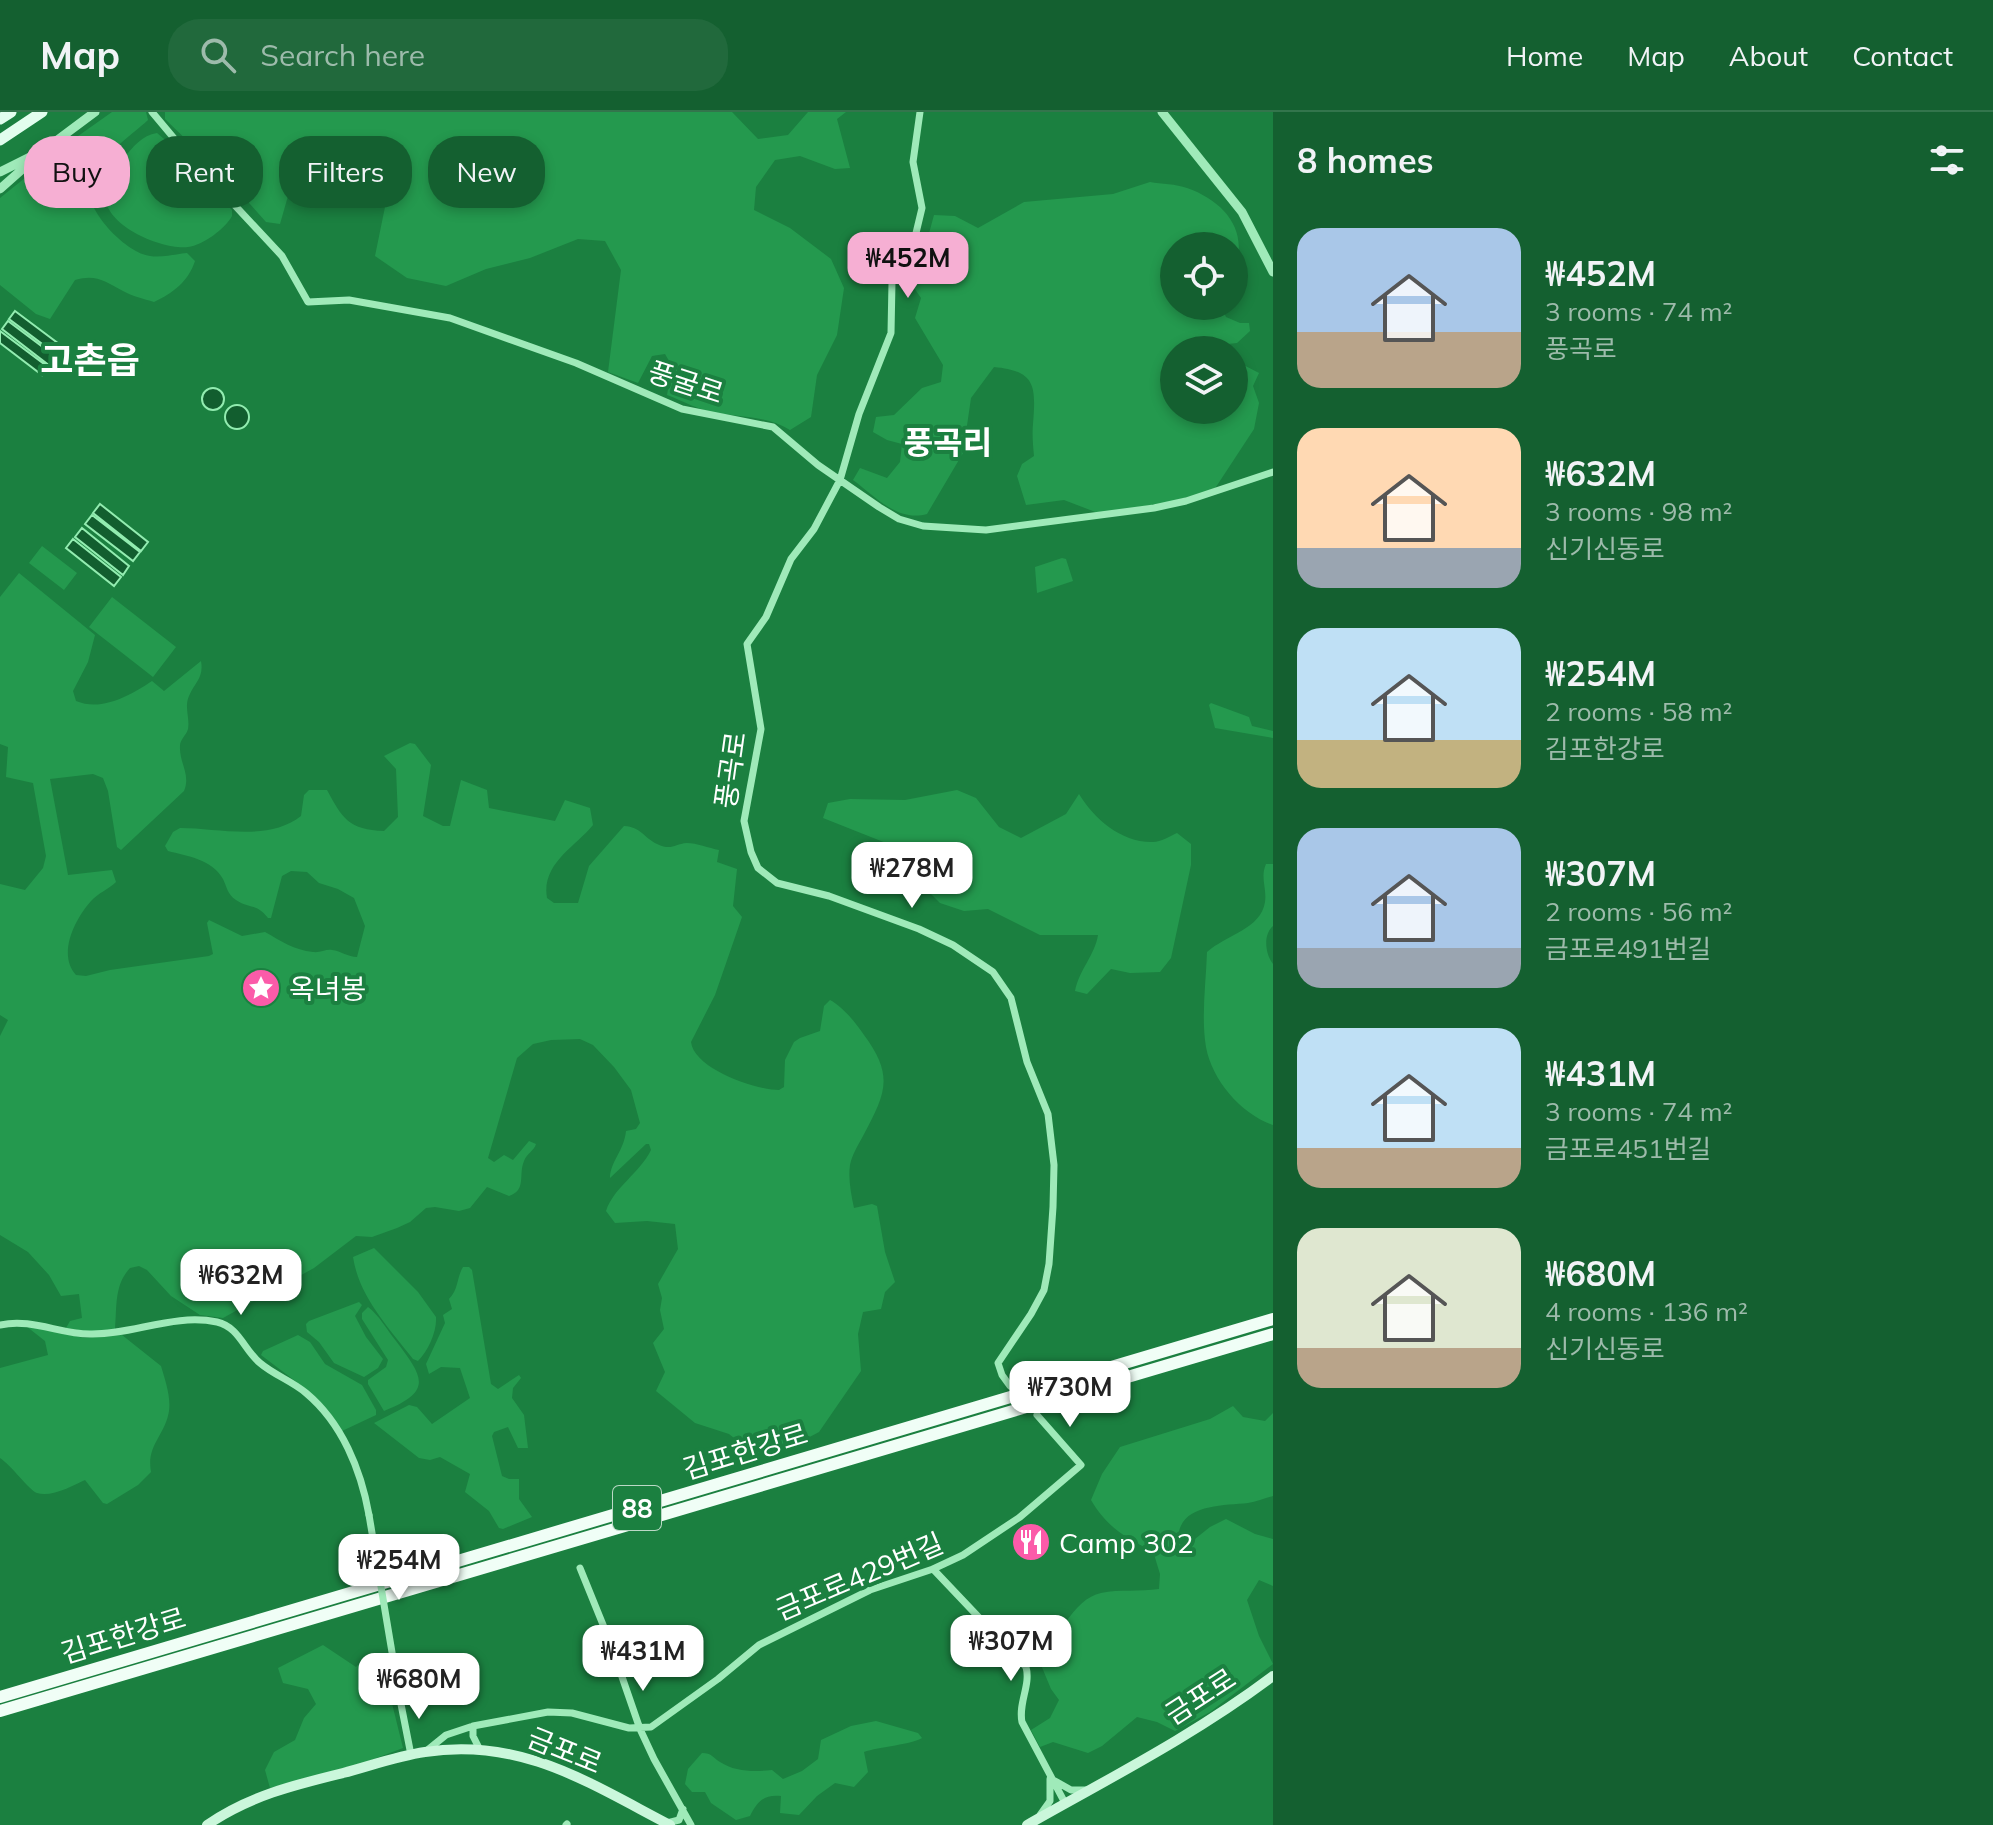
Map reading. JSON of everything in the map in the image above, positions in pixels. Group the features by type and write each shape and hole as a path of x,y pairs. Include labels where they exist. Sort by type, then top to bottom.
{"highway":[{"name":"김포한강로","path":"0,1697 1273,1319"},
{"name":"김포한강로","path":"0,1711 1273,1334"}],"main road":[{"path":"0,119 11,112"},
{"path":"0,140 42,112"},
{"name":"금포로","path":"1027,1825 1211,1720 1273,1676"},
{"name":"금포로","path":"207,1825 257,1797 425,1752 480,1750 516,1754 552,1766 668,1824"}],"street":[{"path":"63,136 95,112"},
{"name":"풍굴로","path":"152,112 282,256 308,302 349,300 432,313 565,359 682,409 773,427 840,480 899,519 923,526 975,531 1166,506 1273,472"},
{"name":"풍곡로","path":"920,112 913,162 922,200 920,219 892,282 891,333 859,414 840,480 814,529 791,559 766,617 747,644 761,729 745,829 754,860 770,879 829,896 931,934 986,967 1008,992 1031,1074 1047,1106 1054,1165 1049,1264 1044,1290 998,1363 1010,1386"},
{"path":"1162,112 1242,212 1273,272"},
{"path":"0,172 24,160"},
{"path":"0,189 24,168"},
{"path":"0,1325 22,1322 93,1334 172,1322 202,1320 221,1323 239,1336 260,1363 295,1385 322,1410 354,1460 369,1515 411,1755"},
{"name":"금포로429번길","path":"640,1729 659,1722 759,1645 870,1590 933,1569 963,1555 1013,1522 1081,1465 1037,1415"},
{"path":"580,1568 640,1729 691,1825"},
{"path":"933,1569 1026,1667 1027,1680 1020,1717 1065,1803"},
{"path":"425,1752 446,1735 473,1726 560,1712 640,1729"},
{"path":"473,1726 473,1736 480,1750"},
{"path":"1050,1777 1071,1790 1090,1789"},
{"path":"1037,1819 1050,1801 1050,1777"},
{"path":"668,1824 679,1820 683,1809"}],"shaded area":[{"path":"112,112 146,112 148,120 130,136 78,136"},
{"path":"165,112 732,112 758,139 788,135 808,112 846,112 837,119 850,168 835,169 800,156 775,160 756,187 754,210 790,228 831,259 844,288 837,335 817,375 811,417 790,430 763,420 697,408 667,395 672,366 665,354 652,356 638,383 608,372 621,270 605,241 578,239 530,258 486,269 446,286 407,278 375,256 385,208 412,208 412,136 279,136 279,208 285,208 280,224 266,222 253,208 263,208 263,136 183,136 165,119"},
{"path":"146,137 146,208 230,208 232,216 219,231 194,246 177,247 138,234 115,217 109,208 130,208 130,151"},
{"path":"24,179 24,208 94,208 108,228 140,253 159,257 187,253 195,261 179,286 154,302 100,280 75,280 50,319 36,314 0,285 0,198"},
{"path":"1150,182 1183,187 1222,209 1236,230 1160,232 1160,320 1233,320 1249,323 1250,331 1245,336 1160,336 1160,424 1248,424 1248,367 1259,373 1253,386 1259,403 1254,429 1214,490 1165,503 1098,513 1064,500 1026,505 1017,476 1022,464 1034,456 1033,390 1026,377 1018,372 994,367 971,398 963,453 927,514 916,516 896,511 853,480 860,468 887,478 900,462 902,444 873,432 876,417 894,415 922,388 941,382 943,365 915,318 921,298 905,275 928,237 934,215 955,216 978,228 1024,202 1113,194"},
{"path":"15,311 63,347 57,355 9,319"},
{"path":"8,321 56,357 50,366 2,329"},
{"path":"0,331 48,367 42,375 0,343"},
{"path":"209,388 217,388 224,399 217,410 209,410 202,403 202,395"},
{"path":"237,405 245,409 249,417 245,425 237,429 229,425 225,417 229,409"},
{"path":"100,504 148,542 141,551 93,513"},
{"path":"92,515 140,552 133,561 85,524"},
{"path":"82,528 129,566 123,575 75,537"},
{"path":"73,539 121,577 114,586 66,548"},
{"path":"42,546 77,573 64,590 29,563"},
{"path":"1066,559 1073,581 1037,593 1035,567"},
{"path":"19,573 95,635 88,662 73,691 76,701 106,703 152,681 164,691 201,661 202,667 188,700 188,729 180,744 186,779 184,791 121,850 117,847 103,778 93,774 50,779 68,875 112,870 116,882 91,901 74,927 68,957 76,975 86,976 209,956 213,954 209,920 242,936 265,932 300,949 316,952 332,950 357,957 365,926 354,898 319,883 307,872 291,871 282,876 271,918 268,918 260,910 233,898 212,867 198,859 168,851 165,846 173,832 180,828 242,832 274,829 288,824 301,816 304,795 309,790 327,790 342,815 355,825 384,831 398,817 396,769 384,756 410,743 415,744 431,765 423,816 443,826 450,826 461,780 487,790 489,808 555,821 565,800 590,808 593,825 561,857 549,875 547,898 554,903 578,903 589,866 624,826 634,828 662,846 691,843 719,850 717,862 737,869 733,906 742,917 715,995 691,1042 695,1052 714,1069 728,1076 779,1090 784,1087 785,1060 794,1042 820,1031 824,1006 830,1000 861,1030 874,1050 883,1074 877,1108 852,1158 850,1181 854,1208 872,1204 877,1206 885,1252 895,1282 885,1292 881,1309 863,1312 858,1334 861,1371 819,1432 804,1440 754,1454 729,1434 695,1423 656,1391 665,1372 653,1343 664,1329 658,1284 678,1249 675,1224 647,1221 615,1223 606,1211 651,1150 646,1144 610,1178 626,1131 636,1129 640,1123 631,1090 593,1045 580,1039 533,1044 517,1058 488,1158 494,1162 504,1155 513,1160 529,1141 536,1144 524,1161 520,1186 515,1193 509,1196 487,1187 470,1208 459,1211 426,1208 410,1222 397,1228 372,1237 356,1236 314,1268 223,1318 200,1315 171,1296 147,1270 139,1266 130,1268 119,1289 115,1329 91,1332 66,1328 70,1321 82,1318 79,1294 61,1296 49,1275 28,1252 0,1235 0,1036 8,1020 0,1015 0,884 25,890 43,868 46,856 33,783 6,777 8,747 0,744 0,597"},
{"path":"112,597 176,647 153,677 89,627"},
{"path":"1211,703 1249,717 1252,726 1273,731 1273,738 1215,728"},
{"path":"957,790 976,798 999,827 1021,838 1066,814 1079,794 1101,820 1120,834 1153,842 1177,833 1191,844 1191,865 1171,958 1160,972 1130,973 1111,969 1087,994 1075,991 1098,935 1040,935 988,909 964,911 940,903 924,887 894,878 878,864 886,843 823,818 828,803 850,799 905,800"},
{"path":"1266,864 1273,864 1273,926 1266,944 1273,964 1273,1125 1250,1113 1221,1083 1209,1059 1204,1024 1207,952 1257,919 1265,902"},
{"path":"374,1248 418,1292 436,1317 431,1341 418,1361 413,1359 385,1324 368,1299 356,1272 353,1257"},
{"path":"463,1267 472,1270 491,1384 498,1389 519,1375 521,1378 513,1388 512,1398 524,1415 528,1448 518,1448 508,1427 494,1432 492,1436 502,1476 519,1479 519,1499 532,1517 503,1529 499,1528 489,1511 465,1492 470,1474 440,1457 430,1460 419,1458 374,1423 409,1405 417,1407 432,1424 470,1398 460,1368 441,1367 429,1374 426,1364 445,1323 443,1315 452,1309 449,1299"},
{"path":"359,1302 362,1305 355,1316 383,1359 378,1368 364,1377 334,1363 319,1342 307,1332 306,1324"},
{"path":"368,1307 405,1353 419,1382 411,1397 384,1411 368,1380 386,1367 388,1360 362,1319 362,1313"},
{"path":"26,1326 84,1338 122,1335 161,1366 169,1411 153,1447 151,1472 138,1485 107,1504 85,1480 55,1492 37,1493 0,1458 0,1368 48,1355 45,1341"},
{"path":"298,1335 310,1342 325,1364 362,1385 376,1415 342,1431 303,1387 261,1355 263,1351"},
{"path":"1233,1406 1243,1417 1265,1421 1273,1413 1273,1496 1192,1514 1179,1530 1178,1543 1185,1547 1210,1527 1226,1519 1255,1534 1273,1539 1273,1586 1259,1580 1247,1600 1259,1636 1273,1664 1210,1712 1175,1731 1137,1717 1102,1746 1088,1753 1053,1742 1040,1747 1031,1730 1050,1718 1059,1700 1041,1665 1073,1612 1101,1593 1159,1589 1160,1574 1153,1551 1118,1531 1091,1500 1102,1474 1120,1447 1210,1419"},
{"path":"323,1645 356,1667 364,1659 383,1667 403,1748 366,1762 270,1788 265,1770 274,1752 295,1740 304,1718 316,1704 308,1689 283,1683 278,1668"},
{"path":"876,1721 918,1733 922,1738 864,1752 868,1772 854,1787 835,1783 799,1815 780,1813 781,1796 770,1796 755,1807 750,1816 736,1820 711,1803 705,1792 692,1792 685,1784 688,1769 702,1753 739,1769 772,1770 783,1779 802,1771 818,1759 821,1740 851,1726"}],"place":[{"name":"옥녀봉","path":"261,988"},
{"name":"Camp 302","path":"1031,1542"}],"district":[{"name":"고촌읍","path":"90,359"},
{"name":"풍곡리","path":"948,442"}]}
